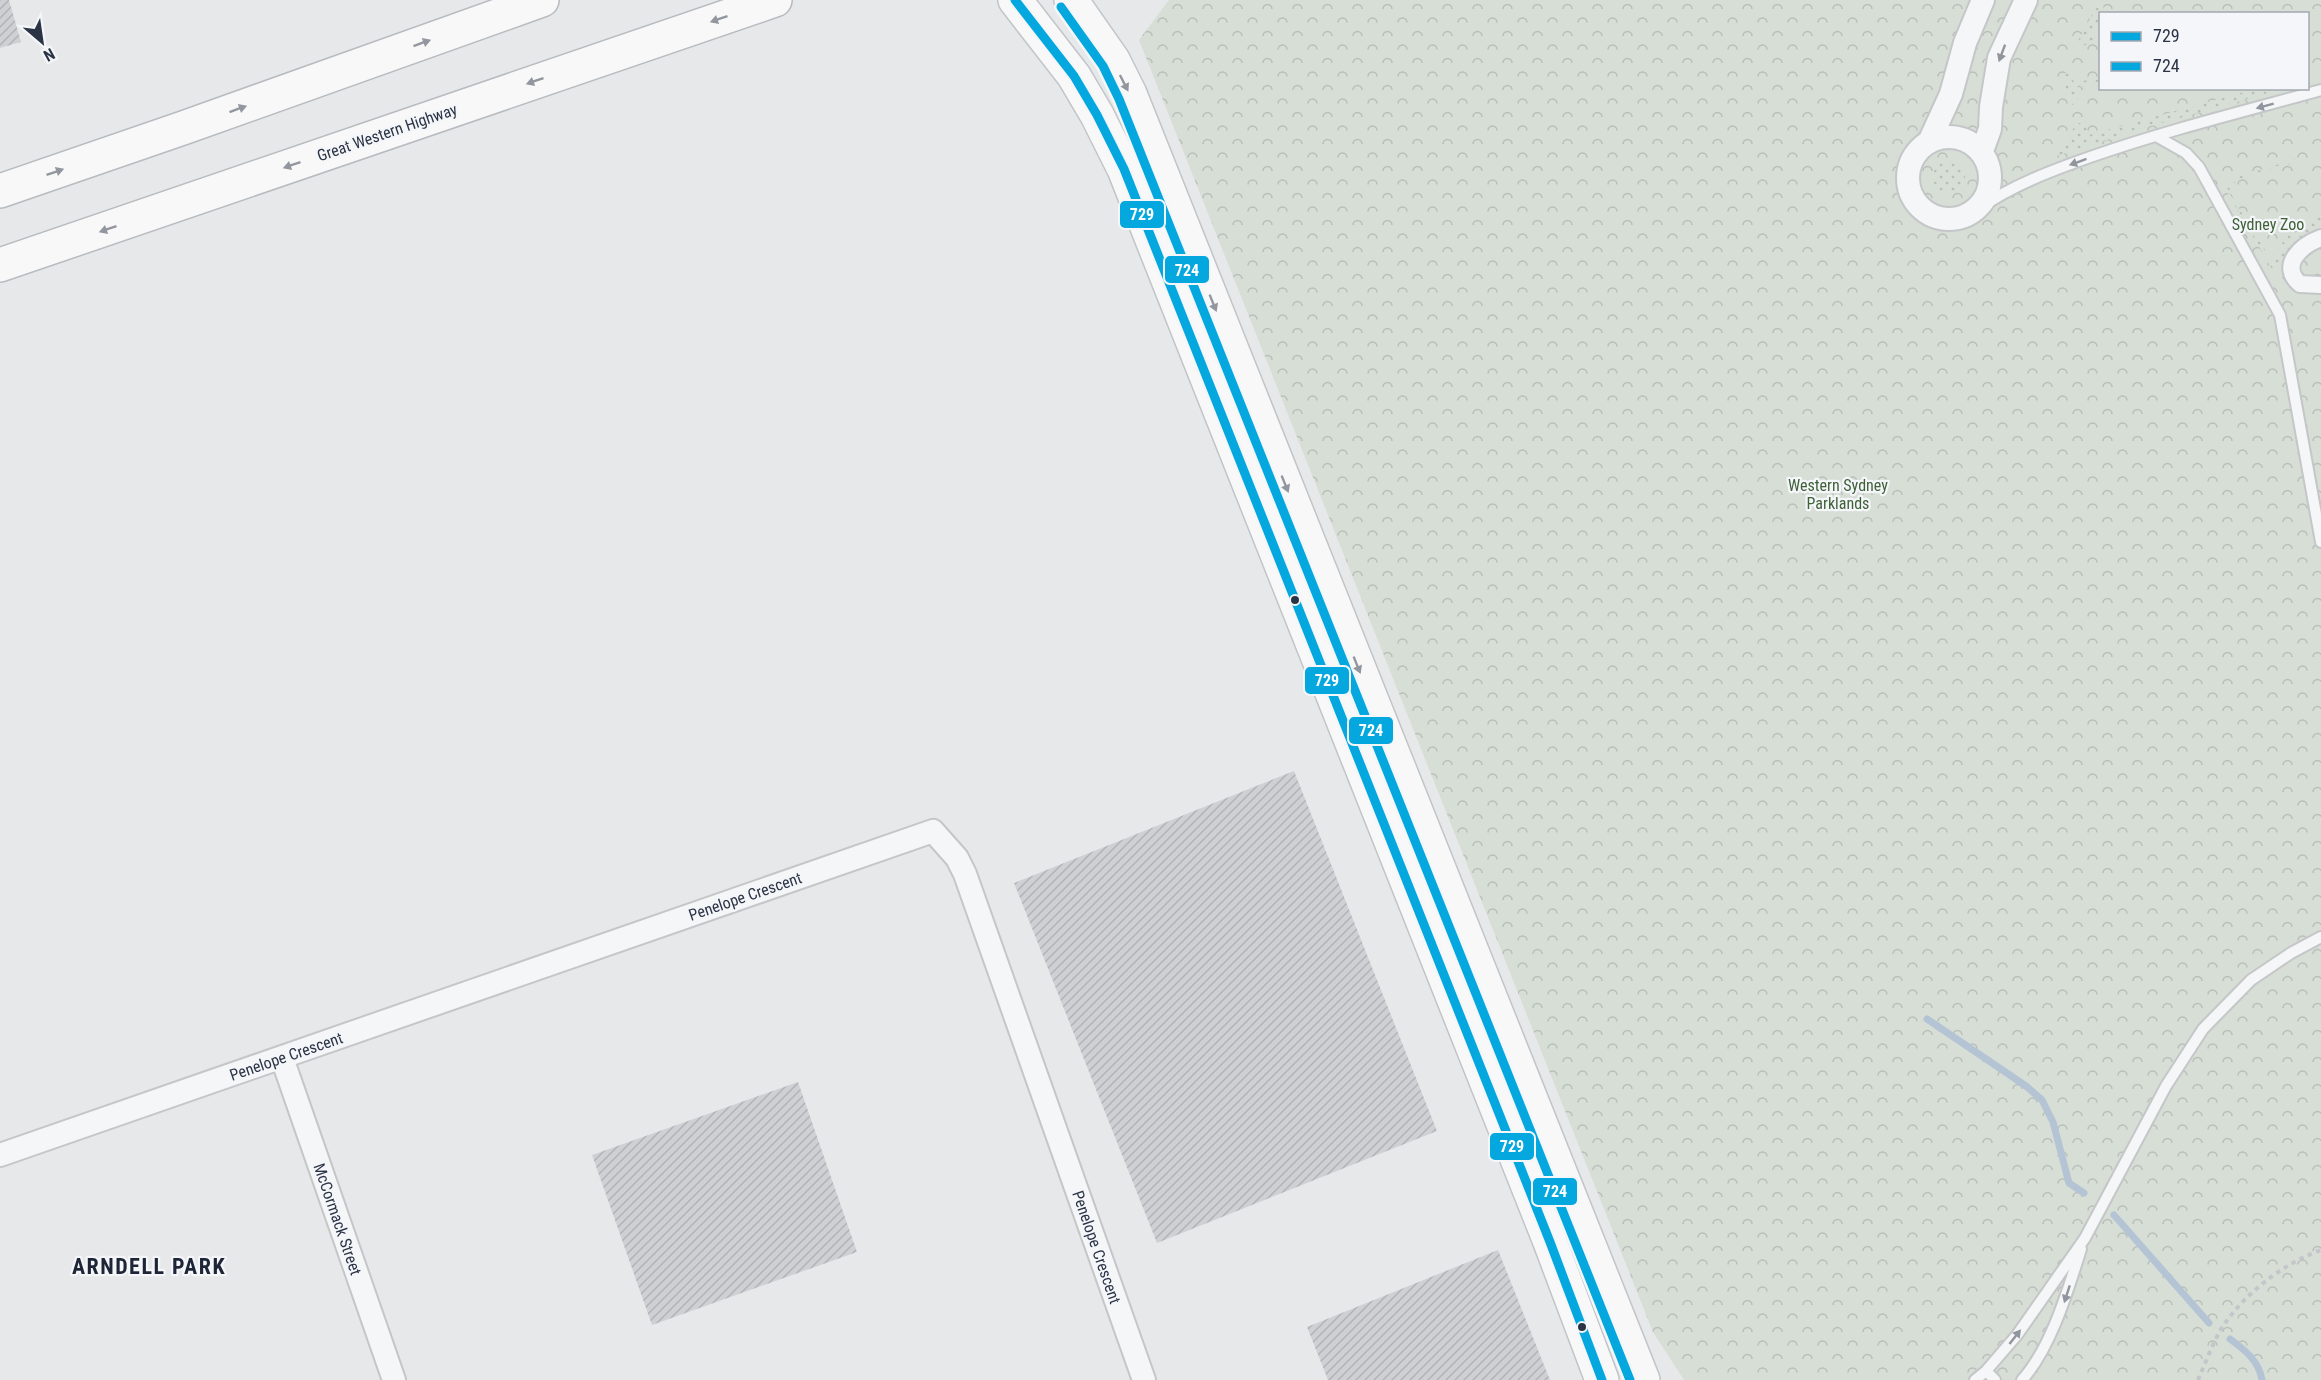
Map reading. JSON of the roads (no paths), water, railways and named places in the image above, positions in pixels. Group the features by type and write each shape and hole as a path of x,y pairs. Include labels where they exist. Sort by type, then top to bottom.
{"main road":[{"path":"0,191 542,0"},
{"name":"Great Western Highway","path":"0,265 775,0"},
{"path":"1015,0 1074,76 1124,169 1537,1209 1602,1380"},
{"path":"1078,5 1113,60 1130,94 1644,1380"},
{"path":"1632,1350 1655,1380"}],"street":[{"path":"1929,142 1951,93 1965,43 1983,0"},
{"path":"1982,151 1990,129 1990,107 2000,58 2026,0"},
{"path":"1940,138 1963,139 1982,151 1991,170 1991,185 1986,198 1977,210 1963,218 1947,220 1931,215 1918,206 1910,191 1909,167 1917,153 1929,142 1940,138"},
{"path":"2321,238 2310,242 2295,255 2291,267 2292,275 2300,284 2321,285"},
{"name":"Penelope Crescent","path":"0,1155 933,831 957,858 965,874 1143,1380"},
{"name":"McCormack Street","path":"282,1058 394,1380"}],"lane":[{"path":"1977,210 1995,196 2053,171 2156,136 2321,90"},
{"path":"2156,136 2186,153 2199,167 2280,315 2321,542"},
{"path":"1975,1380 1986,1371 2017,1335 2085,1238 2166,1086 2203,1029 2251,980 2291,953 2321,937"},
{"path":"2022,1380 2043,1347 2065,1302 2085,1238"},
{"path":"1986,1371 1995,1380"}],"waterway":[{"path":"1927,1019 2026,1086 2042,1100 2053,1122 2069,1183 2084,1193"},
{"path":"2114,1215 2209,1323"},
{"path":"2230,1339 2255,1362 2262,1380"}],"district":[{"name":"ARNDELL PARK","path":"149,1266"}],"park label":[{"name":"Sydney Zoo","path":"2268,224"},
{"name":"Western Sydney Parklands","path":"1838,494"}]}
